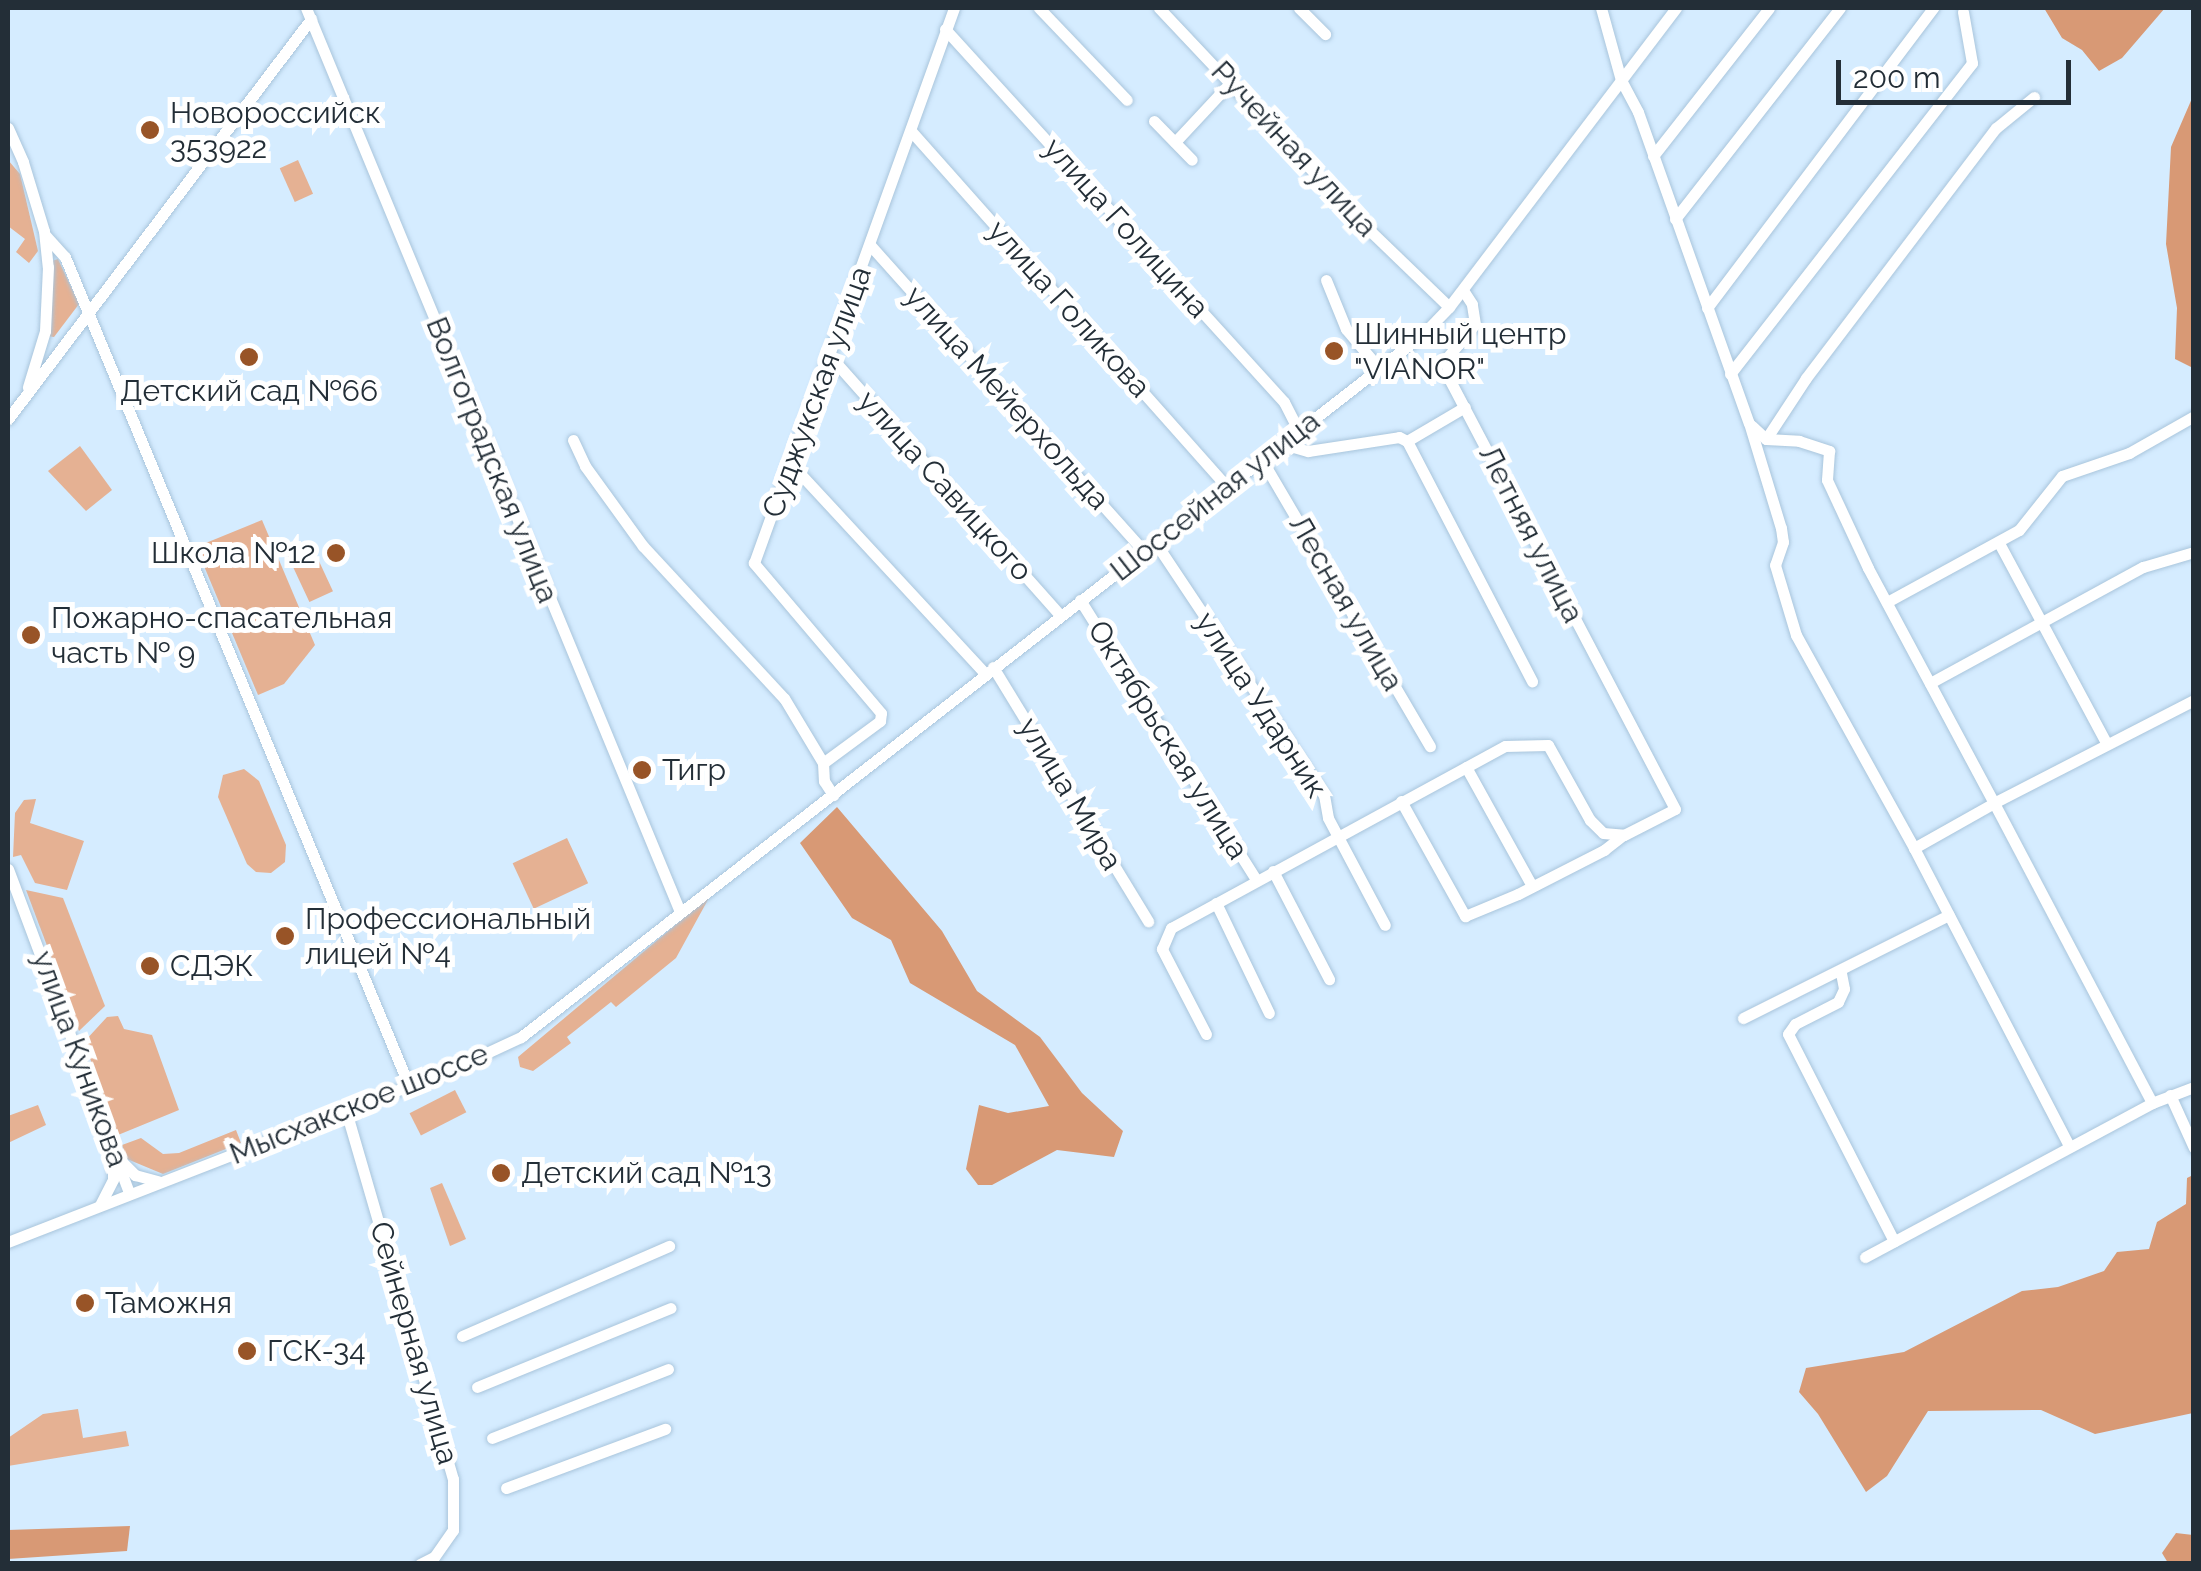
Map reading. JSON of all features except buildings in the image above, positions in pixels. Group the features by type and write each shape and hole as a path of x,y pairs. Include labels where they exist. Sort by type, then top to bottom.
{"street":[{"name":"Суджукская улица","path":"823,763 883,717 755,567 954,8"},
{"path":"1038,8 1127,100"},
{"name":"Ручейная улица","path":"1159,8 1449,308"},
{"path":"1299,8 1325,34"},
{"path":"1601,8 1622,80 1707,308 1781,528 1783,542 1775,564 1796,635 1914,848 2068,1146"},
{"name":"Шоссейная улица","path":"680,912 1299,432 1449,308 1676,8"},
{"path":"1653,156 1770,8"},
{"path":"1675,219 1840,8"},
{"path":"1707,308 1933,8"},
{"path":"1730,374 1762,338 1972,62 1963,12"},
{"path":"8,418 74,334 308,13"},
{"name":"Волгоградская улица","path":"308,13 680,912"},
{"name":"улица Голицина","path":"945,29 1284,402 1299,432"},
{"path":"1174,142 1230,83"},
{"path":"1766,439 1806,378 1996,128 2034,97"},
{"path":"1154,122 1192,160"},
{"path":"8,128 24,162 45,235 48,293 42,349 24,396"},
{"name":"улица Голикова","path":"910,132 1227,487"},
{"path":"45,235 65,257 408,1086"},
{"name":"улица Мейерхольда","path":"870,245 1144,550"},
{"path":"1326,280 1346,329 1379,368"},
{"name":"Летняя улица","path":"1462,290 1472,304 1475,324 1446,358 1449,379 1675,810 1624,835"},
{"path":"42,349 58,346 74,334"},
{"name":"улица Савицкого","path":"830,356 1060,615"},
{"path":"1407,442 1465,408"},
{"path":"1887,602 1999,543 2033,518 2062,476 2129,453 2194,416"},
{"path":"1748,424 1766,439 1799,442 1829,451 1827,480 1887,602 2152,1102"},
{"path":"1283,444 1308,451 1399,437 1407,442 1532,681"},
{"path":"573,440 585,466 643,546 784,698 823,763 824,780 833,795"},
{"name":"Лесная улица","path":"1262,460 1430,746"},
{"name":"улица Мира","path":"792,466 989,670 1148,921"},
{"name":"улица Ударник","path":"1155,542 1324,795 1328,818 1385,924"},
{"path":"1999,543 2107,744"},
{"path":"1930,683 2143,567 2194,552"},
{"name":"Октябрьская улица","path":"1080,600 1256,880"},
{"path":"1914,848 2194,700"},
{"path":"1206,1034 1164,956 1161,942 1171,928 1506,746 1548,745 1590,820 1603,833 1624,835"},
{"path":"1466,767 1532,886"},
{"path":"1401,801 1465,916 1604,850 1624,835"},
{"name":"улица Куникова","path":"8,870 129,1193"},
{"path":"1273,871 1328,979"},
{"path":"1216,903 1269,1014"},
{"name":"Мысхакское шоссе","path":"8,1242 346,1111 521,1036 680,912"},
{"path":"1743,1018 1841,973 1949,915"},
{"path":"1841,973 1844,989 1838,1002 1795,1024 1788,1034 1894,1240"},
{"path":"1864,1257 2152,1102 2194,1087"},
{"path":"2170,1094 2194,1148"},
{"name":"Сейнерная улица","path":"346,1111 453,1479 453,1530 434,1557 420,1564"},
{"path":"113,1152 135,1175 161,1182"},
{"path":"100,1205 113,1179 113,1152"},
{"path":"462,1336 669,1246"},
{"path":"478,1387 671,1308"},
{"path":"492,1438 668,1369"},
{"path":"506,1488 665,1429"}],"shaded area":[{"path":"2044,8 2165,8 2122,58 2099,71 2082,50 2062,38"},
{"path":"2193,96 2193,368 2175,359 2177,308 2166,244 2171,147"},
{"path":"8,160 20,174 38,251 29,263 16,252 25,239 8,226"},
{"path":"298,160 313,194 295,202 280,168"},
{"path":"58,259 79,304 54,337 47,336 52,261"},
{"path":"80,446 112,490 86,511 48,471"},
{"path":"262,520 315,645 284,684 258,695 196,547"},
{"path":"311,544 333,591 309,602 287,555"},
{"path":"244,769 259,781 286,845 285,862 271,873 256,872 247,864 218,797 223,775"},
{"path":"36,799 30,823 84,841 67,890 35,883 21,855 13,857 15,813 24,800"},
{"path":"837,807 942,931 977,991 1040,1037 1082,1093 1123,1131 1114,1157 1057,1150 992,1185 978,1185 966,1169 979,1105 1008,1113 1049,1106 1015,1045 910,983 891,940 852,918 800,843"},
{"path":"567,838 588,883 534,909 513,863"},
{"path":"26,890 63,898 105,1006 79,1031"},
{"path":"710,896 676,958 616,1007 611,1002 567,1037 571,1043 533,1071 520,1067 518,1057"},
{"path":"118,1016 124,1029 152,1035 179,1110 118,1135 84,1042 107,1017"},
{"path":"455,1090 466,1112 421,1135 410,1113"},
{"path":"38,1105 46,1125 8,1143 8,1116"},
{"path":"236,1130 241,1143 163,1174 127,1159 122,1145 141,1138 163,1154 179,1153"},
{"path":"2193,1175 2193,1413 2095,1434 2041,1410 1928,1411 1887,1476 1866,1492 1818,1414 1799,1392 1806,1368 1904,1352 2022,1291 2058,1287 2104,1271 2117,1252 2149,1249 2157,1222 2186,1204 2187,1178"},
{"path":"442,1183 466,1239 450,1246 430,1188"},
{"path":"78,1409 83,1438 126,1431 129,1446 8,1466 8,1438 43,1414"},
{"path":"130,1526 127,1551 8,1559 8,1530"},
{"path":"2176,1533 2193,1535 2193,1563 2168,1563 2162,1553"}],"place":[{"name":"Новороссийск 353922","path":"150,130"},
{"name":"Шинный центр \"VIANOR\"","path":"1334,351"},
{"name":"Детский сад №66","path":"249,357"},
{"name":"Школа №12","path":"336,553"},
{"name":"Пожарно-спасательная часть № 9","path":"31,635"},
{"name":"Тигр","path":"642,770"},
{"name":"Профессиональный лицей №4","path":"285,936"},
{"name":"СДЭК","path":"150,966"},
{"name":"Детский сад №13","path":"501,1173"},
{"name":"Таможня","path":"85,1303"},
{"name":"ГСК-34","path":"247,1351"}]}
